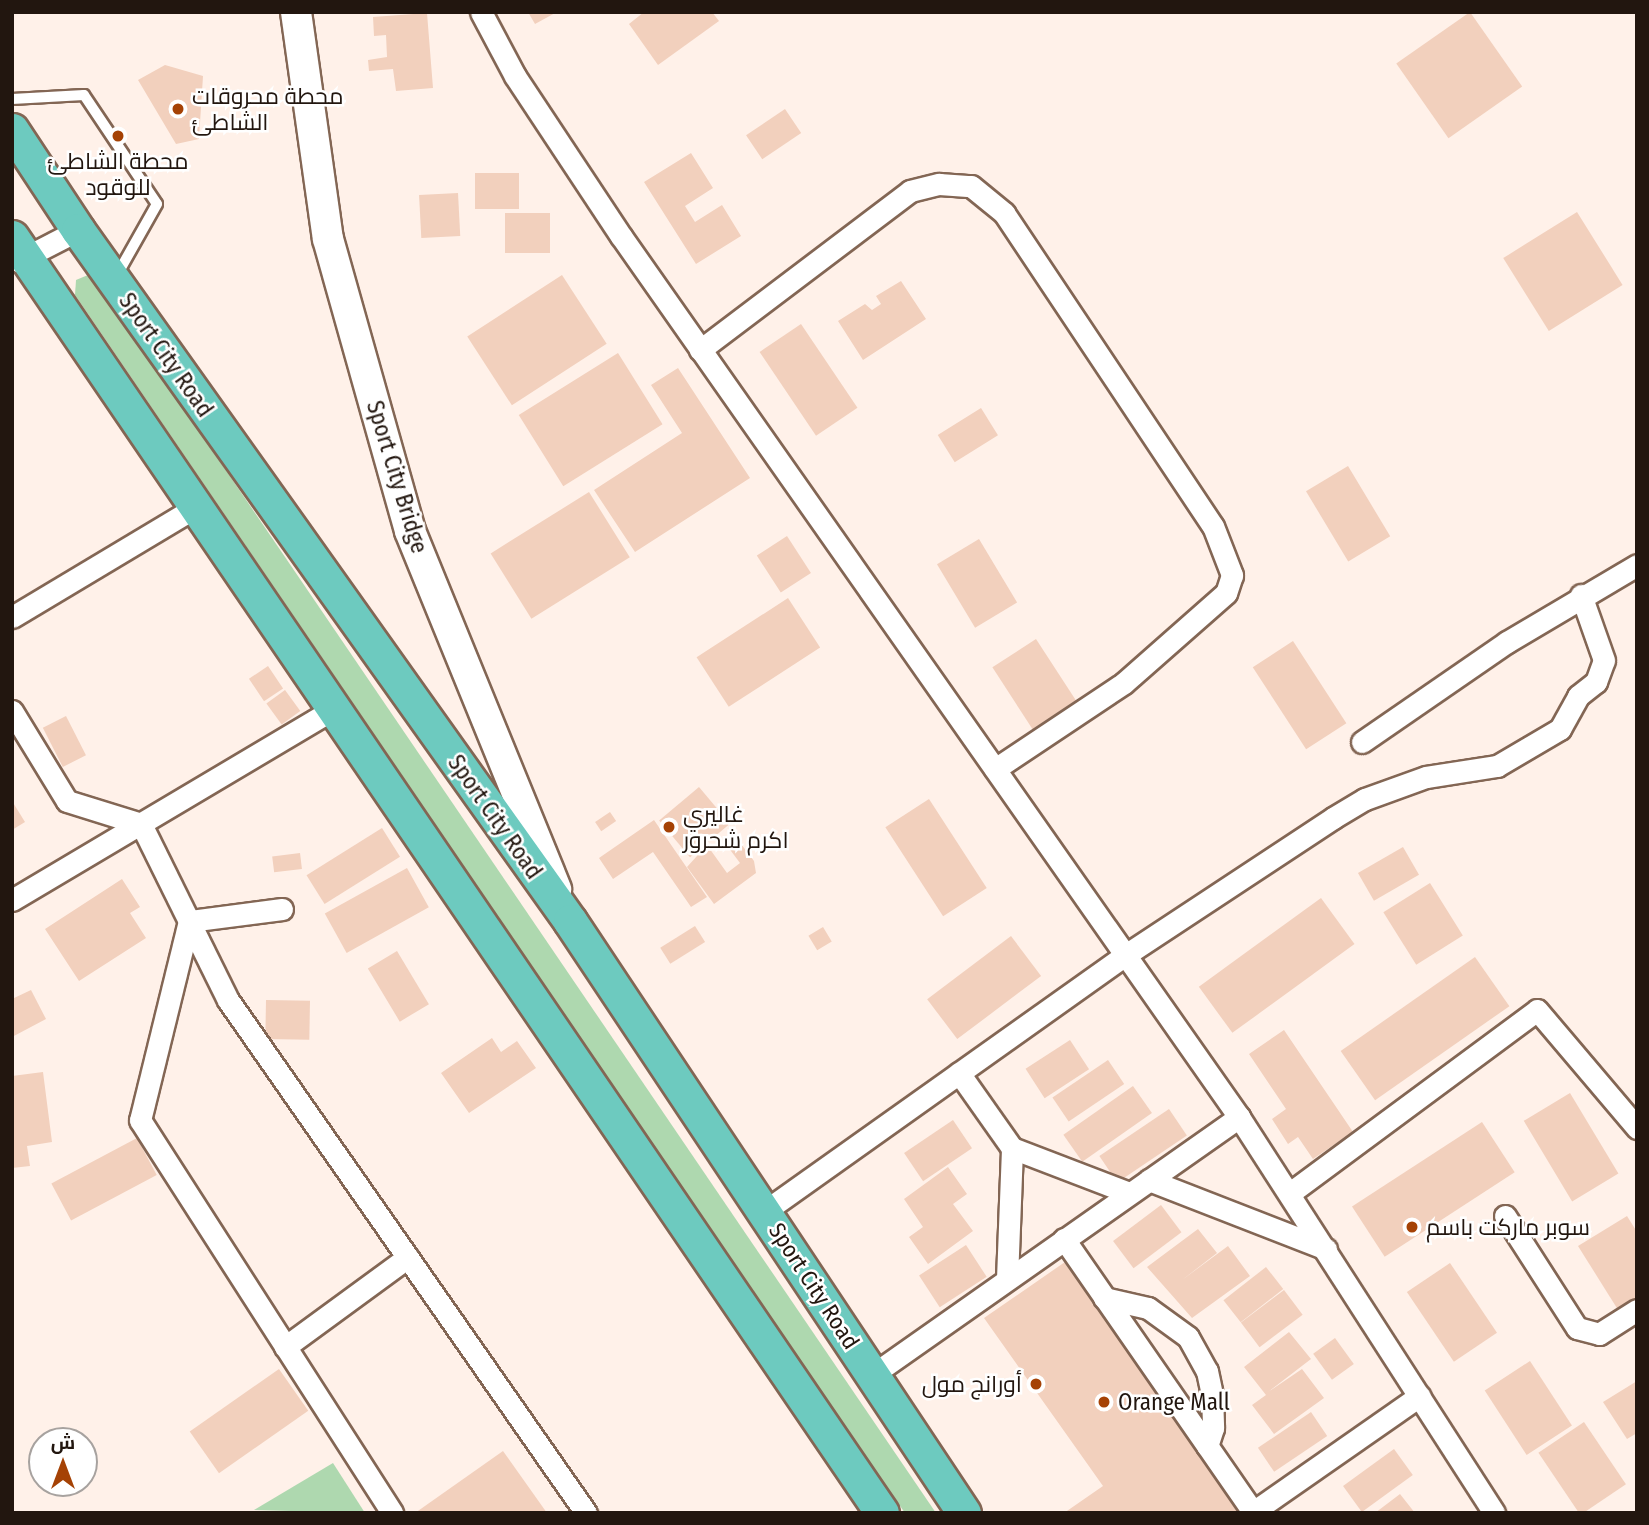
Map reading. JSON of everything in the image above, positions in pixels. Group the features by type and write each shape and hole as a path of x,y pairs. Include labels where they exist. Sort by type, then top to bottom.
{"main road":[{"name":"Sport City Bridge","path":"296,12 328,239 410,531 570,921"},
{"name":"Sport City Road","path":"12,130 78,230 570,921 964,1513"},
{"path":"17,253 197,507 882,1513"}],"street":[{"path":"481,12 515,76 700,350 1239,1117 1493,1513"},
{"path":"700,350 910,191 939,184 971,186 1004,213 1213,526 1232,575 1226,593 1124,683 995,769"},
{"path":"17,253 78,230"},
{"path":"12,617 197,507"},
{"path":"1362,743 1581,594 1637,565"},
{"path":"765,1211 1127,954 1365,799 1426,777 1497,766 1560,729 1578,696 1596,682 1604,660 1581,594"},
{"path":"12,900 334,709"},
{"path":"12,711 67,801 141,824 228,1000 586,1513"},
{"path":"189,921 282,909"},
{"path":"189,921 140,1120 392,1513"},
{"path":"1290,1193 1537,1010 1637,1128"},
{"path":"959,1073 1012,1148 1129,1194"},
{"path":"873,1375 1239,1117"},
{"path":"1007,1279 1012,1148"},
{"path":"1149,1180 1325,1249"},
{"path":"1505,1216 1577,1328 1599,1334 1637,1310"},
{"path":"1064,1239 1254,1513 1419,1396"},
{"path":"285,1347 408,1257"},
{"path":"1104,1298 1148,1308 1188,1337 1207,1371 1212,1395 1213,1428 1207,1446"}],"lane":[{"path":"12,99 85,95 157,204 114,281"}],"green space":[{"path":"88,275 95,278 936,1513 905,1513 861,1450 75,295 76,280"},
{"path":"333,1463 365,1513 254,1510"}],"building":[{"path":"528,12 557,12 535,24"},
{"path":"644,12 712,12 719,21 658,65 629,24"},
{"path":"1470,12 1522,87 1448,138 1396,64"},
{"path":"427,13 433,88 396,91 393,69 369,71 368,60 387,57 386,35 374,36 373,17"},
{"name":"محطة محروقات الشاطئ","path":"165,65 203,76 199,139 176,144 138,80"},
{"path":"785,109 801,133 762,159 746,135"},
{"path":"691,153 713,188 685,206 695,222 722,205 741,236 696,264 644,182"},
{"path":"475,173 519,173 519,209 475,209"},
{"path":"458,193 460,236 421,238 419,195"},
{"path":"1577,212 1623,285 1549,331 1503,258"},
{"path":"505,213 550,213 550,253 505,253"},
{"path":"562,275 607,344 512,405 467,337"},
{"path":"901,281 926,319 863,360 838,321 865,304 872,310 881,304 876,296"},
{"path":"801,324 857,408 816,436 760,352"},
{"path":"618,353 663,424 563,486 519,415"},
{"path":"678,368 750,478 635,552 594,490 682,433 651,385"},
{"path":"981,408 998,435 955,462 938,435"},
{"path":"1348,466 1390,536 1348,562 1306,491"},
{"path":"589,492 630,557 531,619 491,553"},
{"path":"787,536 811,573 781,593 757,556"},
{"path":"979,539 1017,602 975,628 937,564"},
{"path":"788,598 820,647 729,707 697,657"},
{"path":"1036,639 1081,709 1038,737 992,667"},
{"path":"1293,641 1346,723 1306,749 1253,667"},
{"path":"268,666 283,688 264,701 249,679"},
{"path":"285,690 300,711 282,725 266,704"},
{"path":"66,716 86,755 63,767 43,728"},
{"path":"699,787 730,824 690,857 659,820"},
{"path":"929,799 987,888 943,916 885,827"},
{"path":"12,801 25,822 12,830"},
{"path":"610,812 616,821 601,831 595,822"},
{"path":"654,820 707,897 691,907 653,852 613,879 599,858"},
{"path":"382,828 400,857 325,904 307,875"},
{"path":"738,840 754,861 756,873 714,904 687,867 707,845 727,873 740,863 728,847"},
{"path":"1403,847 1419,875 1374,901 1358,873"},
{"path":"300,853 302,869 274,872 272,856"},
{"path":"407,868 429,907 347,953 325,914"},
{"path":"122,879 140,907 130,913 146,938 79,981 45,929"},
{"path":"1430,883 1463,936 1416,965 1383,912"},
{"path":"1321,898 1355,944 1232,1033 1199,987"},
{"path":"695,926 705,942 670,964 660,948"},
{"path":"823,927 832,942 817,950 808,936"},
{"path":"1011,936 1041,976 957,1039 927,999"},
{"path":"397,951 429,1004 400,1022 368,969"},
{"path":"1475,957 1509,1006 1375,1100 1341,1051"},
{"path":"31,990 46,1019 12,1037 12,999"},
{"path":"266,1000 310,1001 309,1040 265,1039"},
{"path":"1284,1030 1353,1132 1313,1159 1298,1137 1288,1144 1272,1119 1286,1109 1249,1054"},
{"path":"492,1038 501,1052 517,1041 536,1068 469,1113 441,1073"},
{"path":"1070,1040 1089,1069 1045,1098 1026,1069"},
{"path":"1108,1060 1124,1084 1069,1122 1052,1097"},
{"path":"43,1072 52,1142 27,1146 30,1166 12,1168 12,1076"},
{"path":"1133,1086 1152,1113 1082,1162 1063,1135"},
{"path":"1570,1093 1618,1174 1572,1201 1524,1121"},
{"path":"1169,1109 1187,1136 1117,1183 1099,1156"},
{"path":"953,1120 972,1148 923,1181 904,1153"},
{"path":"1482,1122 1515,1172 1385,1257 1352,1206"},
{"path":"137,1138 157,1175 71,1221 51,1184"},
{"path":"948,1167 967,1194 953,1204 973,1231 928,1264 909,1237 923,1227 904,1199"},
{"path":"1161,1205 1181,1232 1134,1268 1113,1241"},
{"path":"1627,1216 1637,1232 1637,1302 1620,1313 1578,1246"},
{"path":"1198,1229 1217,1253 1182,1280 1228,1246 1250,1276 1192,1318 1147,1267"},
{"path":"966,1245 987,1277 940,1307 919,1275"},
{"name":"Orange Mall","path":"1065,1262 1242,1513 1064,1513 1103,1486 984,1318"},
{"path":"1450,1263 1497,1333 1454,1362 1407,1292"},
{"path":"1266,1267 1283,1289 1241,1322 1223,1300"},
{"path":"1284,1290 1303,1315 1260,1347 1241,1322"},
{"path":"1289,1332 1311,1359 1268,1392 1302,1369 1324,1398 1274,1434 1252,1405 1266,1395 1244,1367"},
{"path":"1335,1338 1354,1364 1332,1380 1313,1354"},
{"path":"1530,1361 1572,1426 1527,1455 1485,1390"},
{"path":"279,1369 308,1411 219,1473 190,1432"},
{"path":"1637,1381 1637,1433 1627,1439 1603,1402"},
{"path":"1311,1412 1327,1436 1274,1472 1258,1448"},
{"path":"1584,1422 1626,1484 1583,1513 1579,1513 1538,1453"},
{"path":"1394,1449 1413,1475 1362,1512 1343,1486"},
{"path":"503,1451 547,1513 415,1513"},
{"path":"1400,1494 1415,1513 1375,1513"}],"place":[{"name":"محطة محروقات الشاطئ","path":"178,109"},
{"name":"محطة الشاطئ للوقود","path":"118,136"},
{"name":"غاليري اكرم شحرور","path":"669,827"},
{"name":"سوبر ماركت باسم","path":"1412,1227"},
{"name":"أورانج مول","path":"1036,1384"},
{"name":"Orange Mall","path":"1104,1402"}]}
